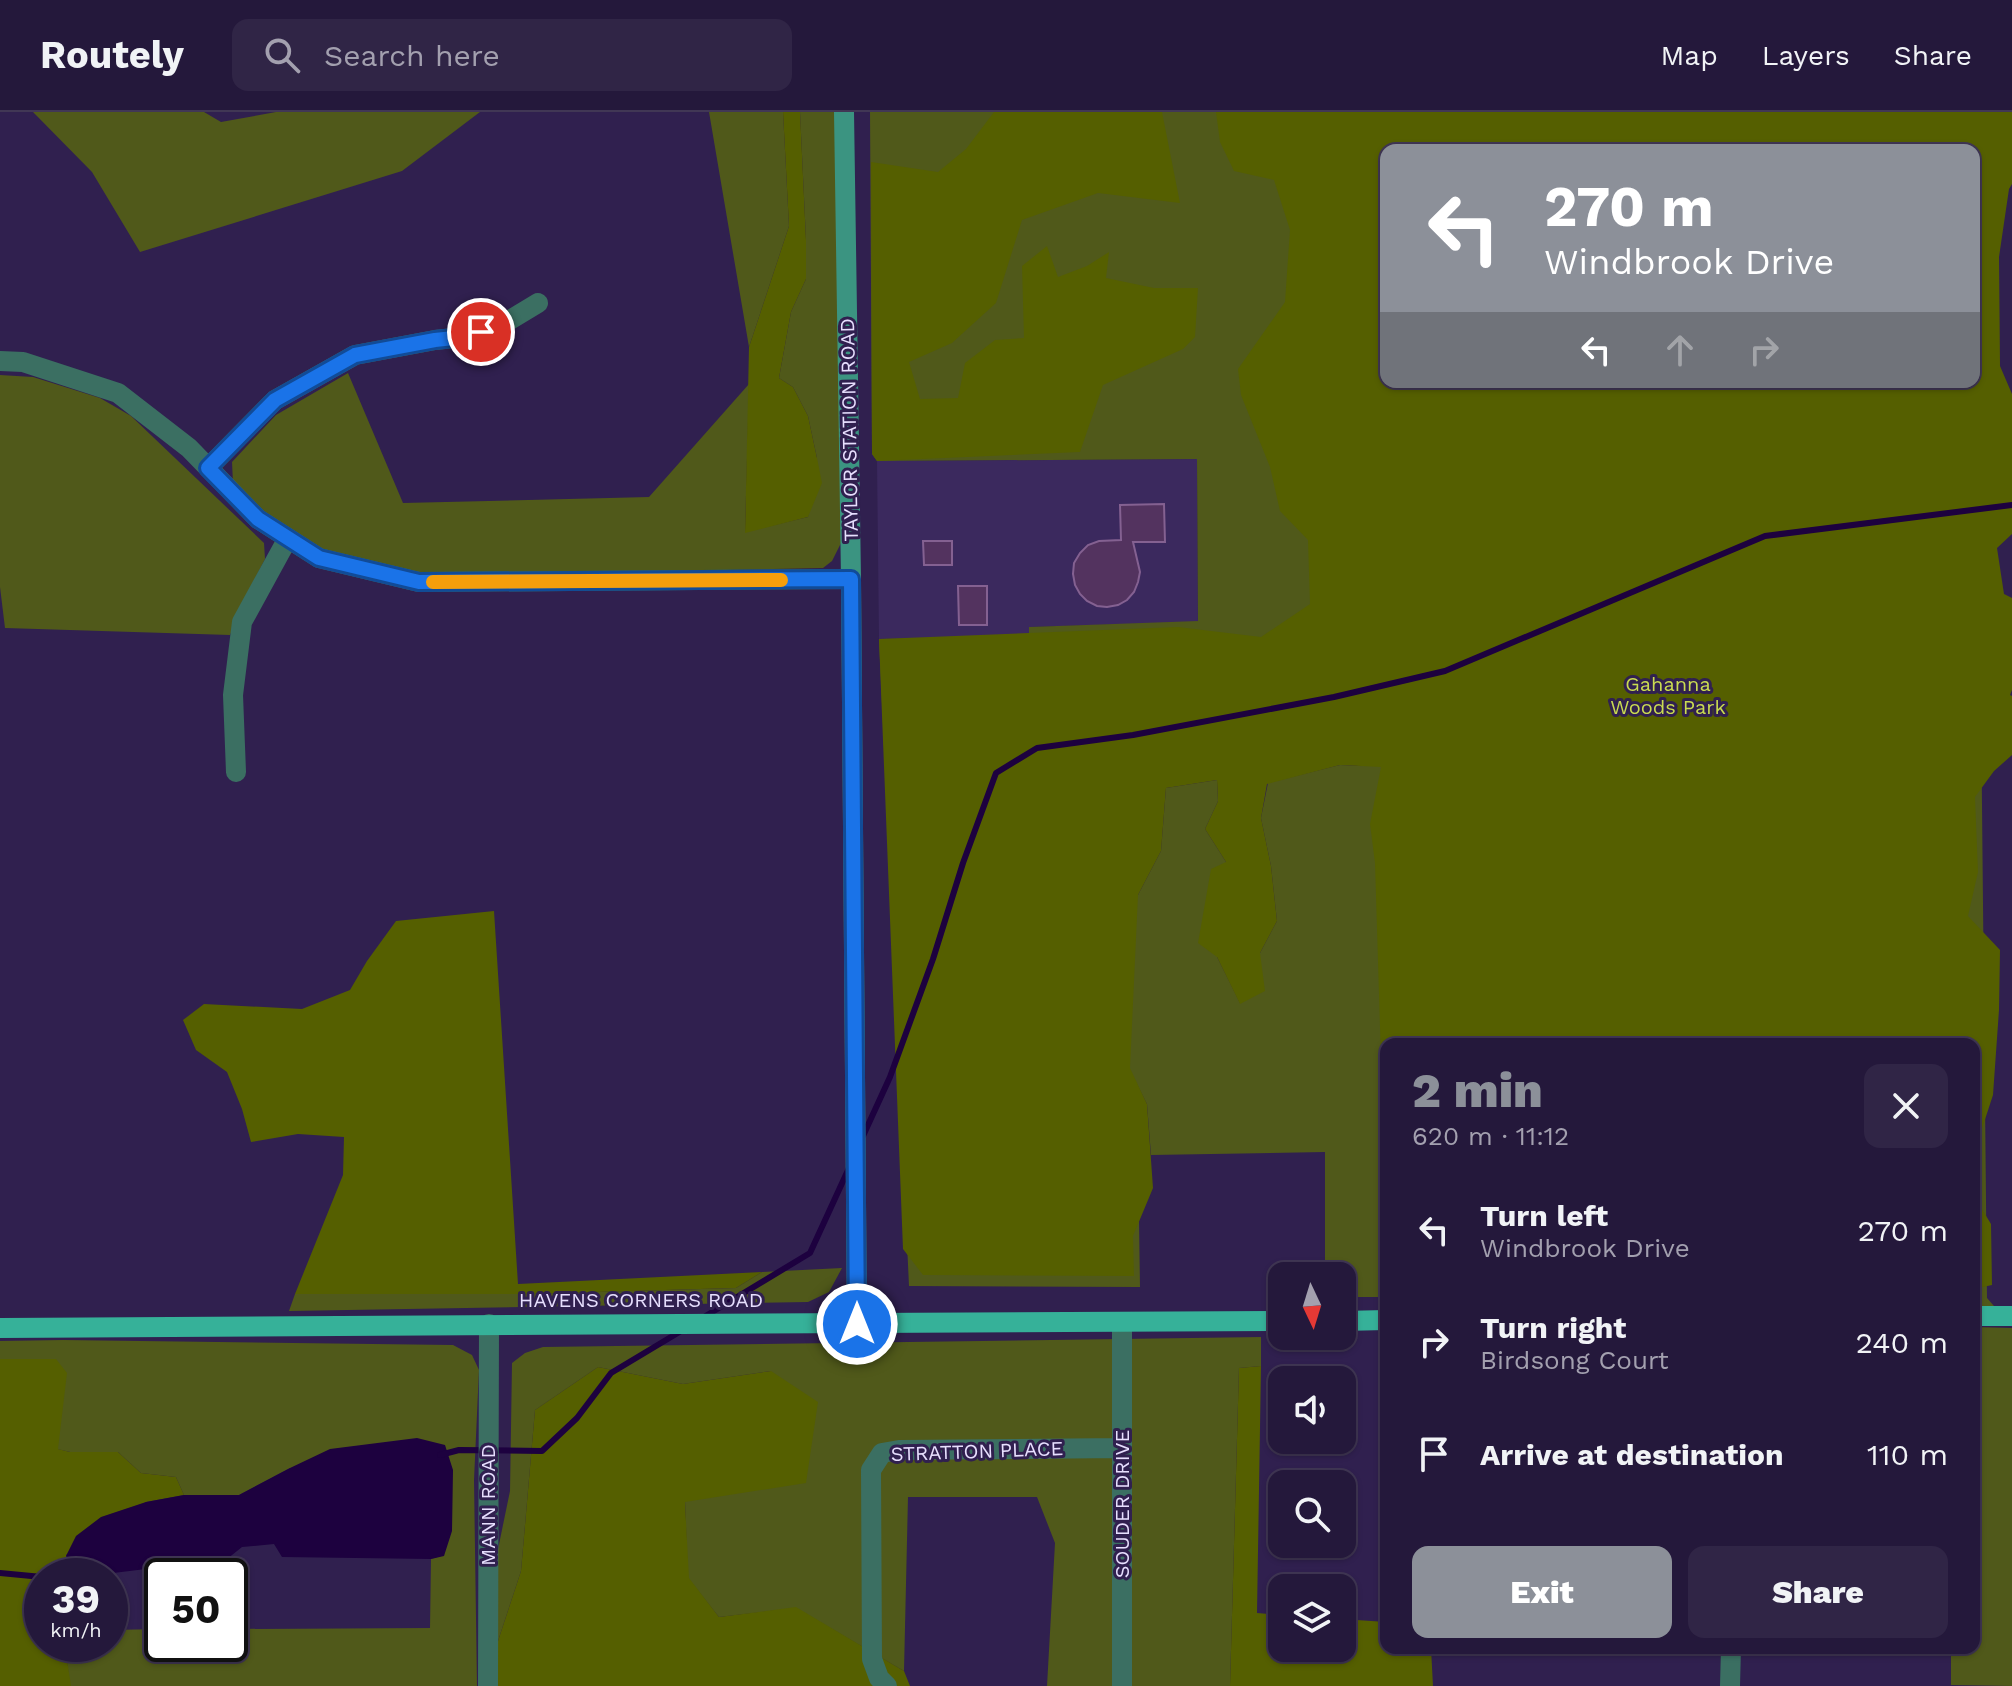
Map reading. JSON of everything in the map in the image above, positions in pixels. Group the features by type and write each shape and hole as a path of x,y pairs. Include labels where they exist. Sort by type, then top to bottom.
{"main road":[{"name":"TAYLOR STATION ROAD","path":"844,112 857,1324"},
{"path":"1980,1316 2012,1316"},
{"path":"1356,1321 1380,1320"},
{"name":"HAVENS CORNERS ROAD","path":"0,1328 1268,1321"}],"street":[{"path":"208,468 275,400 355,355 463,337 500,326 538,303"},
{"path":"0,361 23,362 118,393 189,448 258,519 319,558 419,582 851,579"},
{"path":"236,772 233,695 242,622 288,538"},
{"name":"SOUDER DRIVE","path":"1122,1322 1122,1686"},
{"name":"MANN ROAD","path":"488,1686 489,1324"},
{"name":"STRATTON PLACE","path":"887,1686 879,1678 872,1659 871,1470 882,1453 899,1450 1122,1448"},
{"path":"1730,1686 1731,1654"}],"shaded area":[{"path":"1197,459 1198,622 1030,627 1029,637 879,639 877,461"},
{"path":"417,1438 445,1445 453,1470 452,1531 444,1556 431,1559 282,1557 274,1544 242,1547 228,1558 144,1558 144,1569 128,1571 128,1558 66,1556 76,1536 101,1517 146,1502 184,1495 239,1495 330,1449"}],"green space":[{"path":"33,112 204,112 221,122 276,112 480,112 402,171 140,252 92,172"},
{"path":"709,112 783,112 789,226 749,347"},
{"path":"783,112 800,112 806,279 791,312 779,378 793,387 808,416 822,483 808,517 745,533 749,347 789,226"},
{"path":"800,112 835,112 843,539 832,561 823,568 517,574 411,572 323,551 268,516 233,483 232,462 276,415 348,373 403,503 649,497 749,384 745,532 808,517 817,458 808,416 793,387 779,378 791,312 806,279"},
{"name":"Gahanna Woods Park","path":"870,112 1975,112 1975,144 1380,144 1380,388 1978,388 1987,1298 1994,1306 1980,1308 1980,1038 1380,1038 1380,1297 1356,1297 1356,1262 1325,1262 1325,1152 1151,1155 1147,1104 1137,1084 1140,1287 909,1286 879,639 1029,637 1029,627 1198,621 1197,459 877,461 872,454","holes":["1362,752 1362,766 1340,765 1268,783 1261,818 1271,866 1277,921 1240,1003 1217,957 1226,862 1205,829 1218,801 1217,780 1166,788 1161,851 1138,895 1132,772"]},
{"path":"994,112 1162,112 1180,203 1098,193 1022,220 996,303 952,343 909,362 920,399 958,398 965,363 995,340 1024,338 1022,266 1047,246 1058,277 1087,266 1109,252 1106,278 1154,288 1198,288 1195,337 1183,349 1103,385 1080,452 877,461 872,454 871,162 938,172 966,149"},
{"name":"Gahanna Woods Park","path":"1216,112 2012,112 2012,184 1999,257 2000,366 2012,394 2012,534 1997,548 2004,594 2012,598 2012,755 1994,771 1975,797 1978,872 1968,916 2000,950 1993,1095 1980,1135 1980,1038 1380,1038 1375,863 1370,824 1381,767 1340,765 1267,784 1261,818 1271,866 1277,921 1260,953 1265,991 1240,1004 1217,957 1198,943 1211,869 1226,862 1205,829 1218,801 1217,780 1166,788 1161,851 1138,895 1130,1068 1147,1104 1153,1188 1133,1236 1134,1276 923,1275 903,1249 879,639 1178,627 1261,637 1310,604 1308,540 1280,511 1270,467 1241,395 1238,369 1285,302 1290,230 1274,180 1234,171 1220,142"},
{"path":"0,375 33,377 100,398 131,416 264,543 265,559 230,635 5,628 0,587"},
{"path":"494,911 518,1284 762,1272 736,1288 525,1294 295,1294 343,1175 344,1137 298,1134 251,1142 227,1072 196,1050 183,1020 204,1004 302,1009 350,990 396,921"},
{"path":"1980,1206 1991,1224 1992,1285 1980,1288"},
{"path":"842,1268 829,1292 808,1302 289,1311 295,1294 525,1294 736,1288 762,1272"},
{"path":"1980,1327 2012,1328 2012,1686 1951,1685 1951,1654 1980,1654"},
{"path":"1261,1337 1261,1366 1239,1368 1230,1686 1047,1686 1055,1543 1037,1497 908,1497 904,1671 796,1608 719,1617 688,1578 685,1501 771,1371 683,1384 598,1367 535,1410 521,1571 498,1641 497,1554 510,1491 512,1363 525,1353 543,1347"},
{"path":"0,1341 453,1345 472,1355 479,1370 474,1480 477,1686 70,1686 67,1662 128,1662 128,1630 144,1629 144,1662 248,1662 248,1629 430,1628 431,1559 444,1555 290,1468 239,1495 184,1495 176,1477 141,1473 118,1452 57,1449 56,1359 0,1359"},
{"path":"0,1359 56,1359 67,1373 58,1449 118,1452 141,1473 176,1477 184,1495 146,1502 66,1555 68,1558 24,1558 24,1662 67,1662 71,1686 0,1686"},
{"path":"1261,1366 1257,1613 1268,1614 1268,1662 1356,1662 1356,1620 1380,1622 1380,1654 1431,1654 1433,1686 1230,1686 1239,1368"},
{"path":"598,1367 683,1384 771,1371 818,1402 806,1483 685,1502 689,1578 719,1617 796,1607 904,1671 910,1686 498,1686 498,1641 521,1571 535,1410"}],"building":[{"path":"1164,504 1165,542 1133,542 1140,572 1134,592 1118,605 1097,606 1087,601 1075,585 1073,574 1074,563 1080,553 1088,545 1099,541 1121,540 1120,505"},
{"path":"923,541 952,541 952,565 924,565"},
{"path":"958,586 987,586 987,625 959,625"}],"waterway":[{"path":"863,1136 890,1077 996,773 1037,748 1133,735 1334,697 1445,671 1765,536 2012,505"},
{"path":"704,1317 810,1253 849,1168"},
{"path":"440,1455 459,1450 542,1451 577,1418 611,1373 681,1331"},
{"path":"0,1573 24,1575"}],"slow traffic":[{"path":"433,582 781,580"}],"route":[{"path":"481,332 355,355 275,400 208,468 258,519 319,558 419,582 851,579 857,1324"}]}
